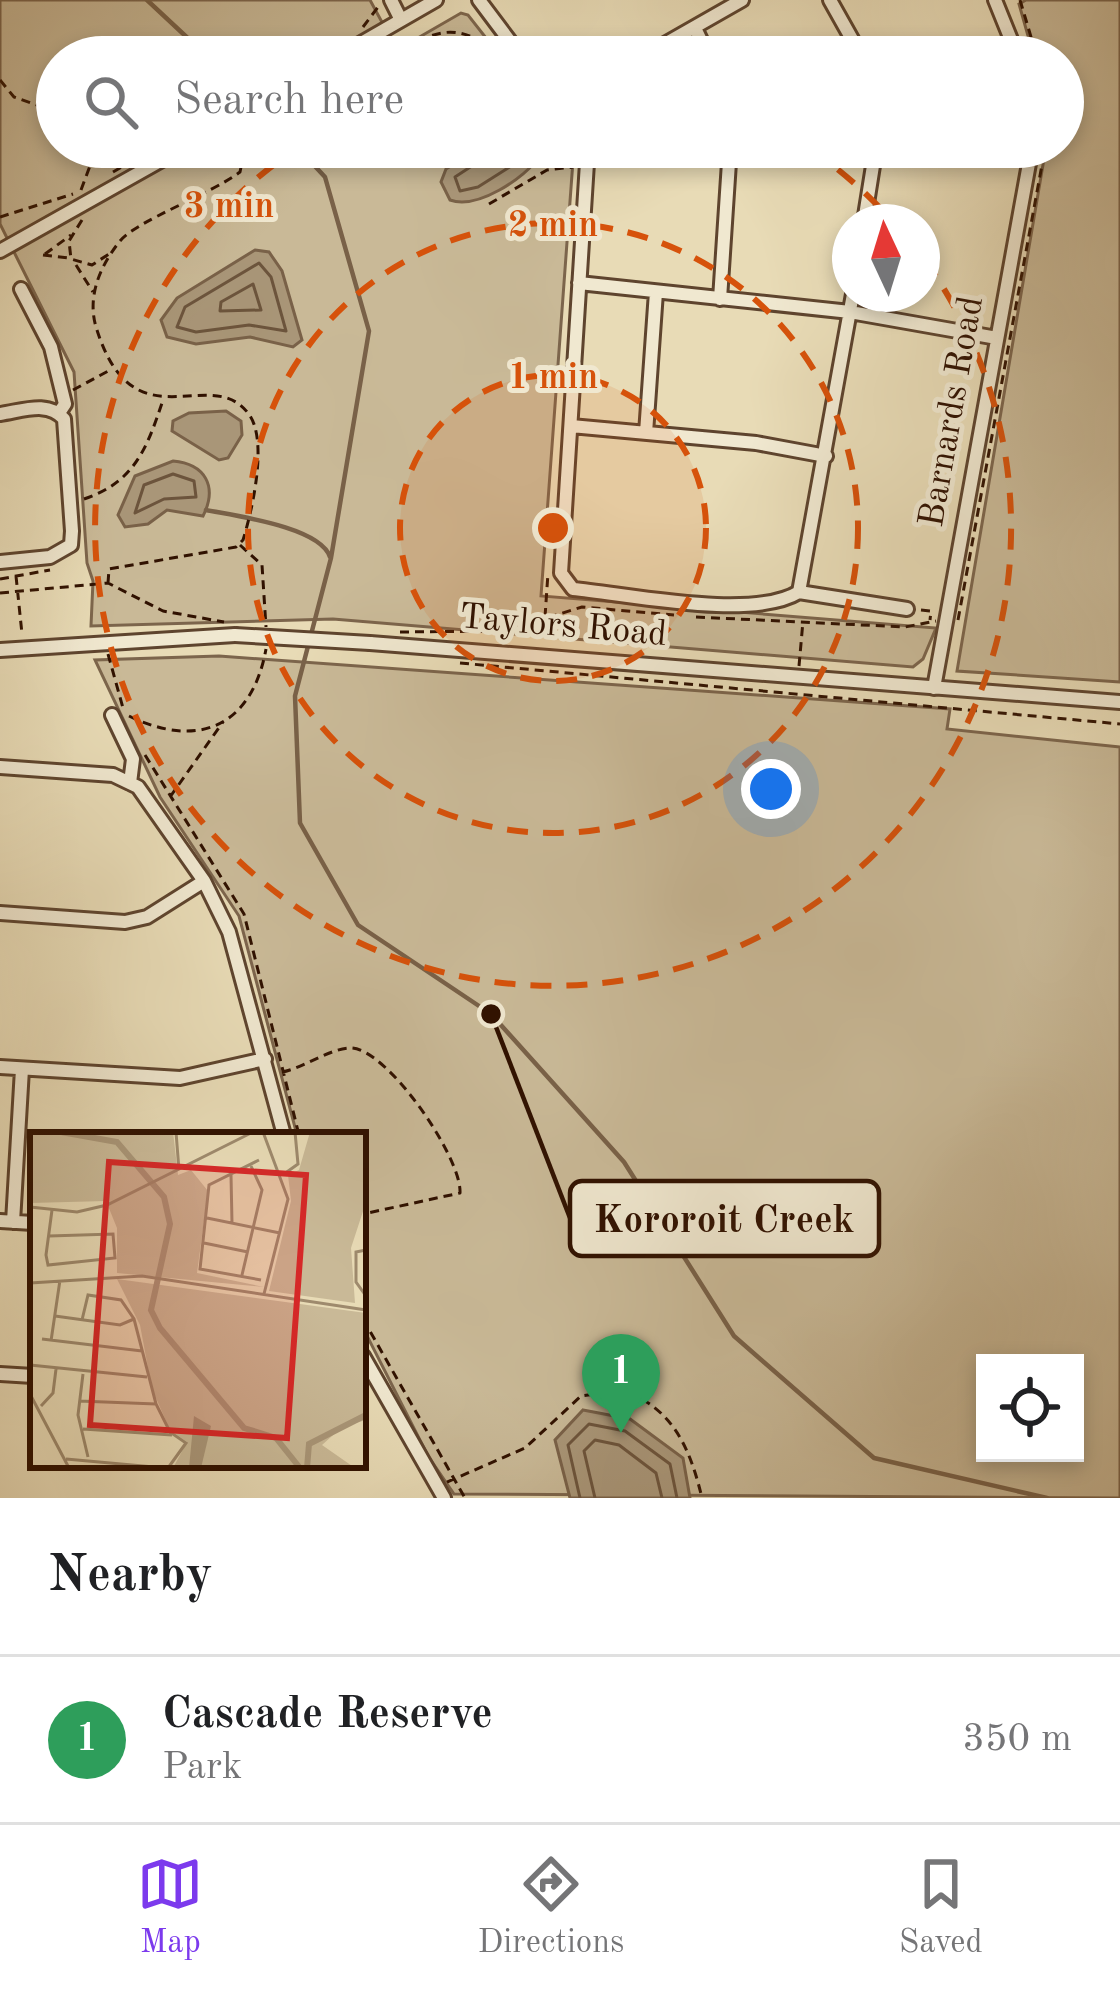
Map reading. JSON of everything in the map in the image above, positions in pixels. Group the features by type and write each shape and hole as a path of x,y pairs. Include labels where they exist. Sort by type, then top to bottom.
{"street":[{"path":"391,0 401,20"},
{"path":"374,36 436,0"},
{"path":"479,0 506,36"},
{"path":"680,36 742,0"},
{"path":"830,0 850,36"},
{"path":"995,0 1010,36"},
{"path":"695,28 699,36"},
{"path":"0,251 148,168"},
{"path":"587,168 562,573 573,589 735,604 789,599 799,592 850,312"},
{"path":"720,298 729,168"},
{"path":"867,204 873,168"},
{"name":"Barnards Road","path":"934,688 1028,168"},
{"path":"579,283 832,309"},
{"path":"21,289 59,371 65,404 59,413"},
{"path":"646,433 656,292"},
{"path":"855,312 997,338"},
{"path":"0,415 40,408 59,413"},
{"path":"0,562 50,557 71,544 66,429 59,413"},
{"path":"571,426 826,456"},
{"path":"799,592 907,610"},
{"name":"Taylors Road","path":"0,650 237,630 1120,702"},
{"path":"118,715 133,759 130,782"},
{"path":"0,767 113,775 130,782 204,881 230,932 283,1132"},
{"path":"0,913 125,922 147,917 204,881"},
{"path":"0,1067 180,1078 265,1059"},
{"path":"6,1221 22,1069"},
{"path":"366,1361 441,1492"},
{"path":"0,1374 30,1376"}],"path":[{"path":"371,0 376,8"},
{"path":"355,35 376,8 391,0"},
{"path":"1020,0 1031,36"},
{"path":"419,36 428,32 462,36"},
{"path":"0,84 7,92 36,104"},
{"path":"81,190 89,168"},
{"path":"0,217 81,190 120,168"},
{"path":"239,544 246,528 257,440 249,414 230,399 163,399 135,389 113,368 93,317 94,293 122,238 240,168"},
{"path":"489,205 547,170 587,168"},
{"path":"80,221 72,234 43,255 92,265 115,250"},
{"path":"72,234 71,259 94,293"},
{"path":"71,503 118,486 134,468 146,449 163,399"},
{"path":"108,583 109,569 239,544"},
{"path":"118,715 181,734 242,711 266,651 265,576 262,565 239,544"},
{"path":"0,579 49,572 50,557"},
{"path":"545,619 548,572 562,573"},
{"path":"16,577 24,647"},
{"path":"0,592 108,583 163,611 237,630"},
{"path":"907,610 931,611 930,620"},
{"path":"798,676 803,620"},
{"path":"447,658 467,665 1120,724"},
{"path":"170,797 223,722"},
{"path":"284,1072 349,1048 365,1052 425,1114 450,1153 460,1193 366,1213"},
{"path":"366,1323 465,1498"},
{"path":"441,1492 453,1479 525,1448 581,1396 622,1390 669,1419 689,1453 702,1498"}],"shaded area":[{"path":"0,0 370,0 389,36 36,36 36,168 572,168 541,596 936,628 923,659 913,667 333,619 91,626 93,581 87,563 74,372 0,224"},
{"path":"1026,0 1120,0 1120,682 957,671 1042,168 1084,168 1084,36 1028,36 1019,4"},
{"path":"461,13 484,36 421,36"},
{"path":"219,656 950,709 947,729 1120,747 1120,1498 454,1494 428,1456 366,1334 366,1132 296,1132 239,916 160,797 95,660"}],"water":[{"path":"529,168 500,190 461,202 450,200 441,182 446,169"},
{"path":"255,250 269,252 282,271 302,340 293,347 250,337 196,344 167,337 161,320 177,298"},
{"path":"226,411 241,421 242,435 228,458 219,460 172,431 173,421 189,413"},
{"path":"173,461 193,467 206,478 209,495 203,516 167,510 148,524 125,527 118,515 135,476"},
{"path":"583,1410 630,1419 683,1458 690,1498 570,1498 555,1440"}],"waterway":[{"path":"147,0 186,36"},
{"path":"317,168 325,177 369,331 331,558 295,696 300,823 358,925 491,1014 624,1162 734,1336 874,1458 1047,1498"},
{"path":"206,510 294,531 311,538 330,557"}],"place":[{"name":"Kororoit Creek","path":"491,1014"},
{"name":"Cascade Reserve","path":"621,1433"}]}
